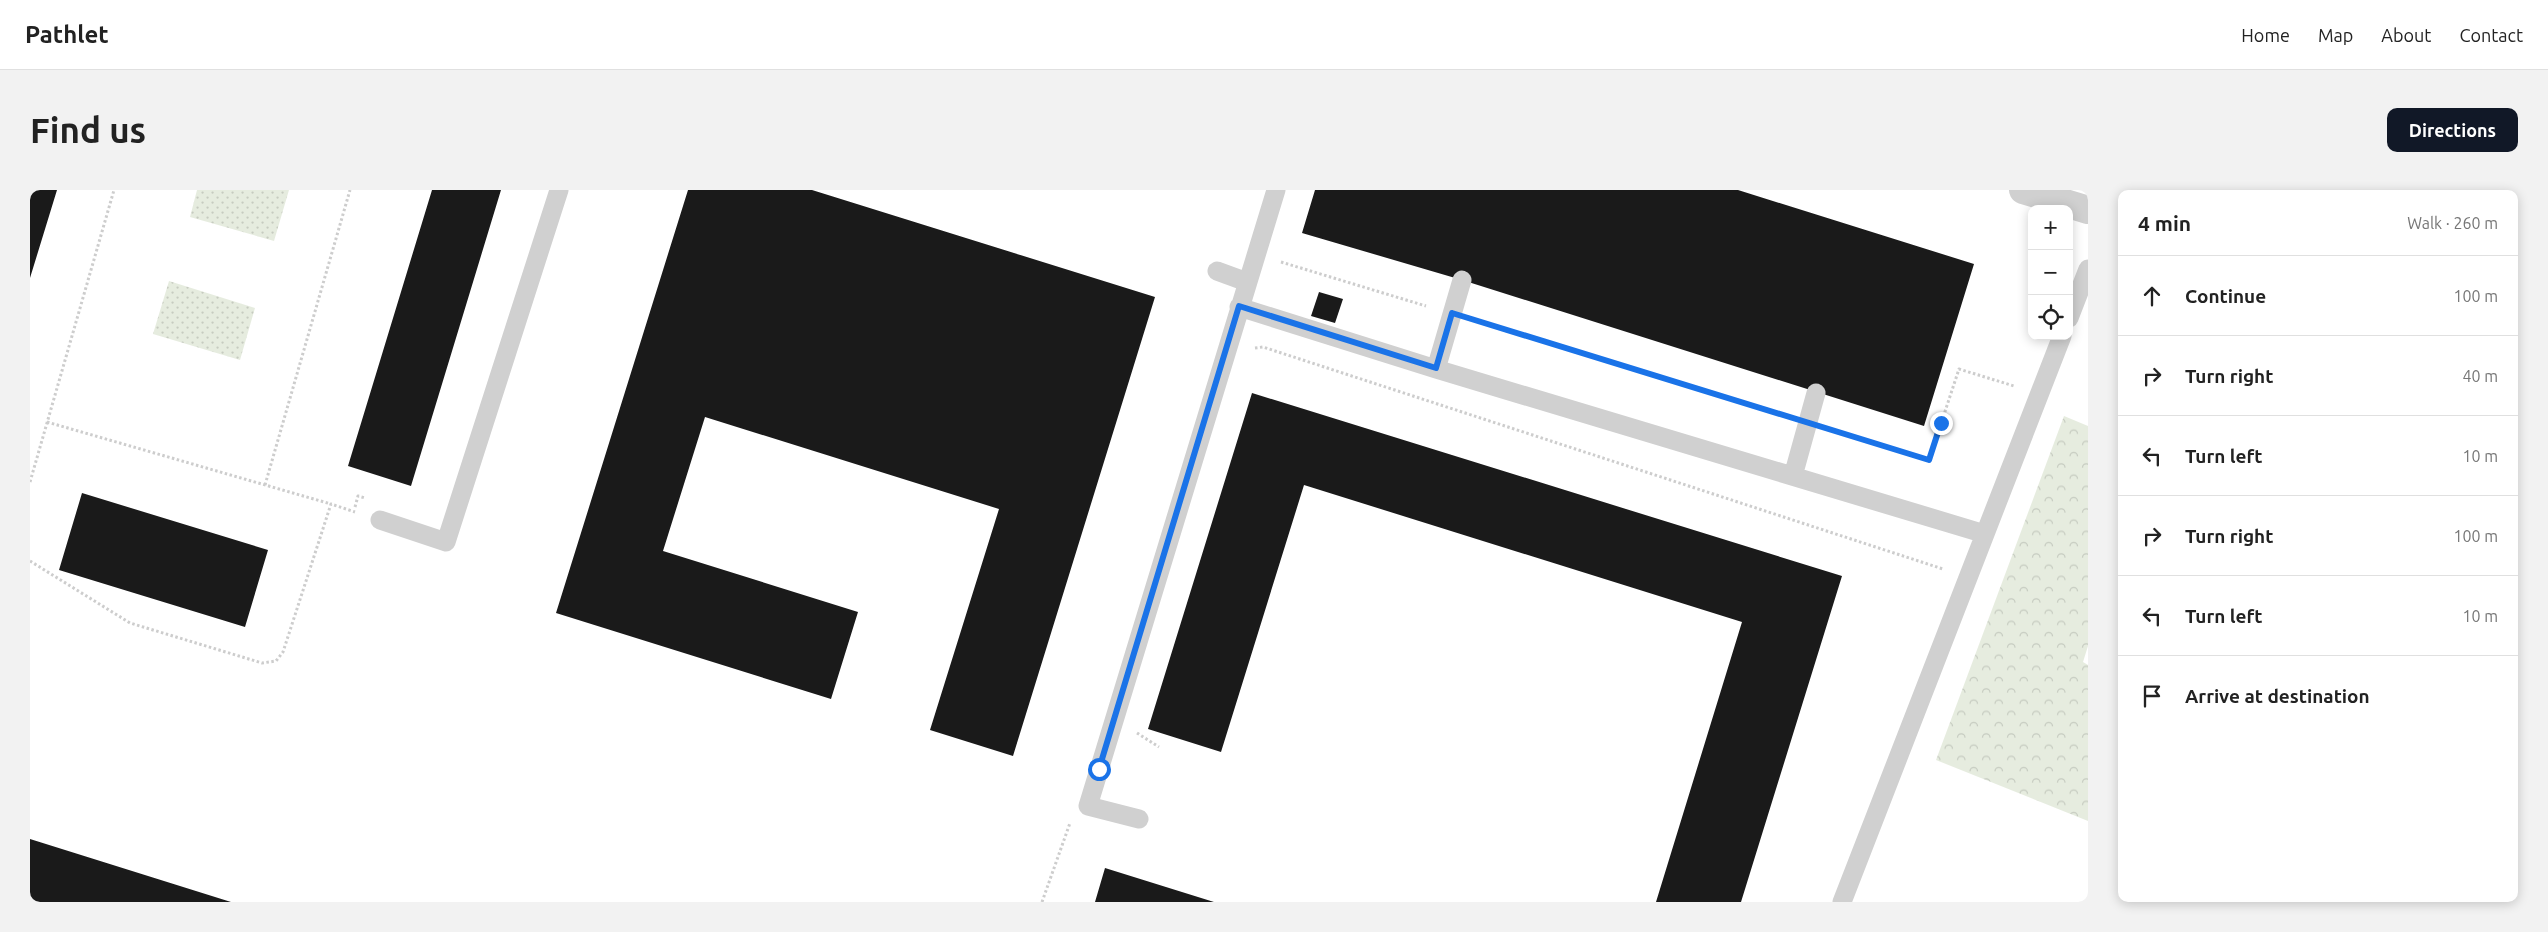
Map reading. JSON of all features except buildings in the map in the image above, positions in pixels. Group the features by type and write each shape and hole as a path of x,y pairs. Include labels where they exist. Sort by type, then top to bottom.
{"street":[{"path":"2023,190 2088,210"}],"lane":[{"path":"380,520 446,542 560,190"},
{"path":"1139,819 1088,806 1239,306 1276,190"},
{"path":"2073,308 2088,269"},
{"path":"1217,271 1247,282"},
{"path":"1436,368 1462,280"},
{"path":"1239,306 1436,368 1985,534"},
{"path":"1842,902 2060,340"},
{"path":"1793,476 1816,393"}],"path":[{"path":"30,482 114,190"},
{"path":"265,485 350,190"},
{"path":"1279,262 1808,421 1929,460 1959,369 2015,386"},
{"path":"1250,348 1263,347 1944,569"},
{"path":"47,422 331,504 380,520"},
{"path":"30,561 130,623 262,663 276,661 283,652 331,504"},
{"path":"1134,732 1159,747"},
{"path":"1042,902 1073,818"}],"green space":[{"path":"197,190 289,190 274,241 190,217"},
{"path":"169,281 255,308 240,360 153,334"},
{"path":"2064,416 2088,426 2088,646 2083,662 2088,665 2088,821 1936,760"}],"route":[{"path":"1099,769 1239,306 1436,368 1452,313 1808,421 1929,460 1941,423"}]}
